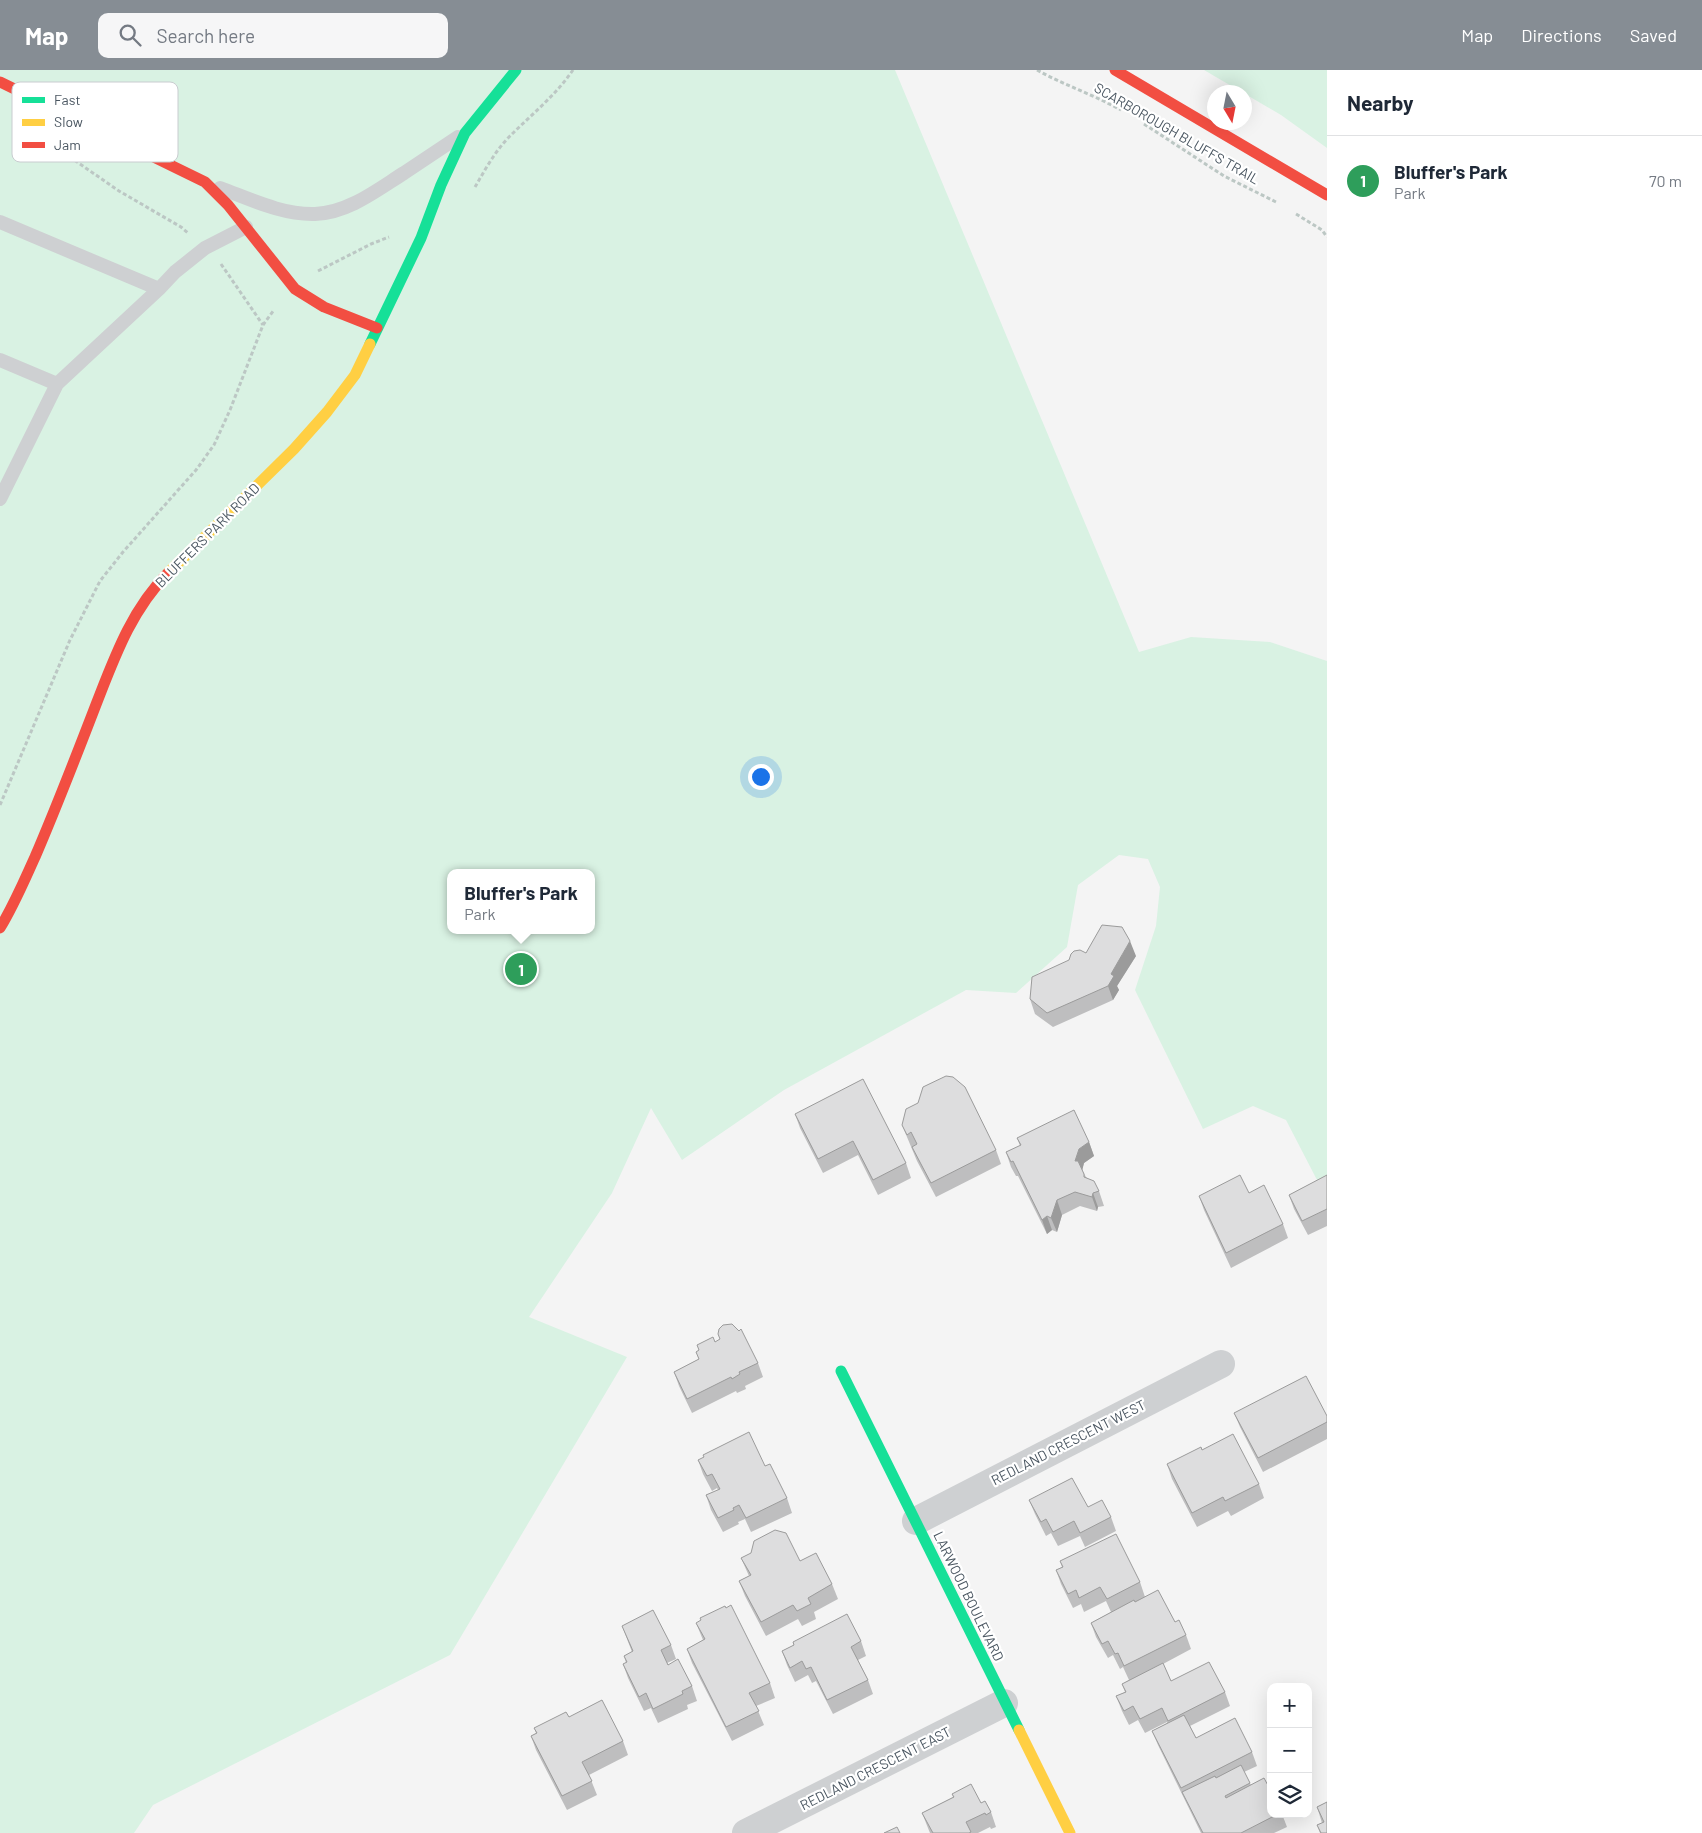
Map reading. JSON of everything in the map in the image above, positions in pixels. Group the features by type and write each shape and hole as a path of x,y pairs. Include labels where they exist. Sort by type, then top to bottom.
{"street":[{"name":"BLUFFERS PARK ROAD","path":"0,928 12,909 47,829 119,646 136,614 156,585 294,449 327,412 355,375 421,238 441,185 465,133 516,70"},
{"path":"1115,70 1327,195"},
{"name":"BLUFFERS PARK ROAD","path":"0,82 12,88"},
{"name":"BLUFFERS PARK ROAD","path":"164,162 205,182 228,205 294,289 308,299 346,318 377,328"},
{"name":"REDLAND CRESCENT WEST","path":"916,1521 1221,1364"},
{"name":"LARWOOD BOULEVARD","path":"841,1371 1070,1833"},
{"name":"REDLAND CRESCENT EAST","path":"746,1833 1004,1703"}],"lane":[{"name":"BLUFFERS PARK ROAD","path":"205,182 257,202 290,212 314,214 332,212 365,198 465,133"},
{"path":"0,222 159,290"},
{"path":"0,498 57,384 159,290 175,272 205,248 246,227"},
{"path":"0,360 57,384"}],"path":[{"path":"474,189 490,160 508,138 545,103 566,81 573,70"},
{"name":"SCARBOROUGH BLUFFS TRAIL","path":"1037,70 1059,82 1100,98 1125,113"},
{"name":"SCARBOROUGH BLUFFS TRAIL","path":"1142,123 1224,176 1283,205"},
{"path":"77,162 119,191 181,227"},
{"path":"1291,210 1322,230 1327,237"},
{"path":"317,272 371,244 395,236"},
{"path":"220,264 262,325"},
{"path":"0,805 70,640 100,581 123,552 196,470 214,444 230,410 262,325 279,304"}],"green space":[{"path":"0,70 895,70 1139,652 1191,637 1270,642 1327,661 1327,1176 1317,1180 1286,1120 1253,1106 1203,1129 1135,990 1156,926 1160,887 1148,859 1119,855 1078,885 1067,947 1016,993 966,990 784,1090 682,1160 651,1108 612,1193 529,1317 627,1357 450,1655 153,1805 134,1833 0,1833"},
{"path":"1204,70 1327,70 1327,148 1281,115 1252,98 1252,85 1230,85"}],"building":[{"path":"1102,925 1122,927 1130,941 1111,974 1114,976 1108,986 1047,1013 1030,999 1032,977 1069,960 1074,951 1080,950 1086,953"},
{"path":"946,1076 953,1077 965,1087 996,1150 931,1183 912,1147 917,1144 911,1132 907,1135 902,1125 906,1109 918,1103 923,1087"},
{"path":"863,1079 906,1163 873,1180 853,1141 818,1159 795,1114"},
{"path":"1074,1110 1089,1142 1079,1149 1075,1161 1078,1161 1084,1177 1094,1181 1099,1191 1093,1193 1092,1197 1075,1192 1057,1200 1051,1218 1047,1216 1042,1220 1013,1161 1011,1162 1006,1152 1021,1145 1017,1138"},
{"path":"1240,1175 1249,1193 1264,1185 1283,1224 1226,1253 1199,1196"},
{"path":"1327,1175 1327,1209 1302,1221 1289,1195"},
{"path":"732,1324 739,1331 741,1329 758,1363 739,1372 740,1374 732,1379 731,1377 687,1399 674,1372 699,1359 696,1352 699,1350 697,1345 713,1337 715,1342 720,1339 719,1329 723,1325"},
{"path":"1306,1376 1327,1416 1327,1422 1258,1458 1234,1413"},
{"path":"749,1432 765,1466 770,1464 787,1498 746,1518 739,1505 733,1508 734,1510 718,1518 706,1495 720,1489 712,1474 707,1476 698,1460 704,1457 703,1455"},
{"path":"1233,1434 1259,1484 1225,1501 1223,1497 1192,1513 1167,1464 1201,1447 1202,1450"},
{"path":"1072,1478 1088,1507 1102,1500 1111,1517 1080,1533 1074,1521 1053,1532 1046,1519 1041,1522 1029,1500"},
{"path":"775,1530 786,1533 800,1561 816,1553 832,1584 808,1598 811,1604 797,1611 793,1605 761,1622 739,1581 751,1575 741,1558 751,1553 754,1541"},
{"path":"1116,1534 1140,1582 1107,1599 1100,1587 1079,1598 1076,1590 1068,1594 1056,1570 1063,1567 1060,1561"},
{"path":"1158,1590 1175,1622 1179,1620 1186,1635 1124,1666 1118,1653 1115,1654 1108,1641 1102,1644 1091,1623 1134,1600 1135,1602"},
{"path":"731,1605 770,1683 749,1693 759,1711 726,1727 687,1649 705,1639 696,1623 701,1620 700,1618"},
{"path":"653,1610 671,1645 661,1650 668,1665 678,1659 692,1686 682,1691 683,1694 653,1709 646,1693 639,1697 623,1664 627,1662 624,1656 633,1651 622,1626"},
{"path":"847,1614 861,1641 851,1647 868,1680 827,1700 811,1667 806,1669 802,1661 790,1668 782,1651 794,1645 793,1642"},
{"path":"1209,1662 1225,1692 1168,1721 1162,1708 1140,1719 1133,1706 1124,1711 1116,1696 1126,1692 1122,1684 1163,1663 1171,1681"},
{"path":"602,1700 623,1741 582,1762 592,1781 562,1796 531,1736 537,1733 534,1728 566,1712 569,1717"},
{"path":"1184,1715 1196,1738 1235,1718 1252,1752 1181,1788 1152,1731"},
{"path":"1241,1765 1250,1783 1225,1796 1226,1798 1264,1778 1267,1784 1267,1818 1270,1818 1241,1833 1203,1833 1182,1792 1215,1776 1216,1778"},
{"path":"971,1784 981,1803 985,1801 991,1812 966,1822 971,1832 969,1833 933,1833 922,1813 954,1797 952,1794"},
{"path":"1327,1802 1327,1833 1321,1833 1317,1825 1324,1822 1317,1807"},
{"path":"897,1827 900,1833 884,1833"}],"traffic: fast":[{"path":"370,344 421,238 441,185 465,133 516,70"},
{"path":"841,1371 1019,1730"}],"traffic: slow":[{"path":"168,573 294,449 327,412 355,375 370,344"},
{"path":"1019,1730 1070,1833"}],"traffic: jam":[{"path":"1115,70 1327,195"},
{"path":"0,82 12,88"},
{"path":"164,162 205,182 228,205 295,289 324,307 377,328"},
{"path":"0,928 35,857 126,634 144,602 168,573"}],"place":[{"name":"Bluffer's Park","path":"521,969"}]}
